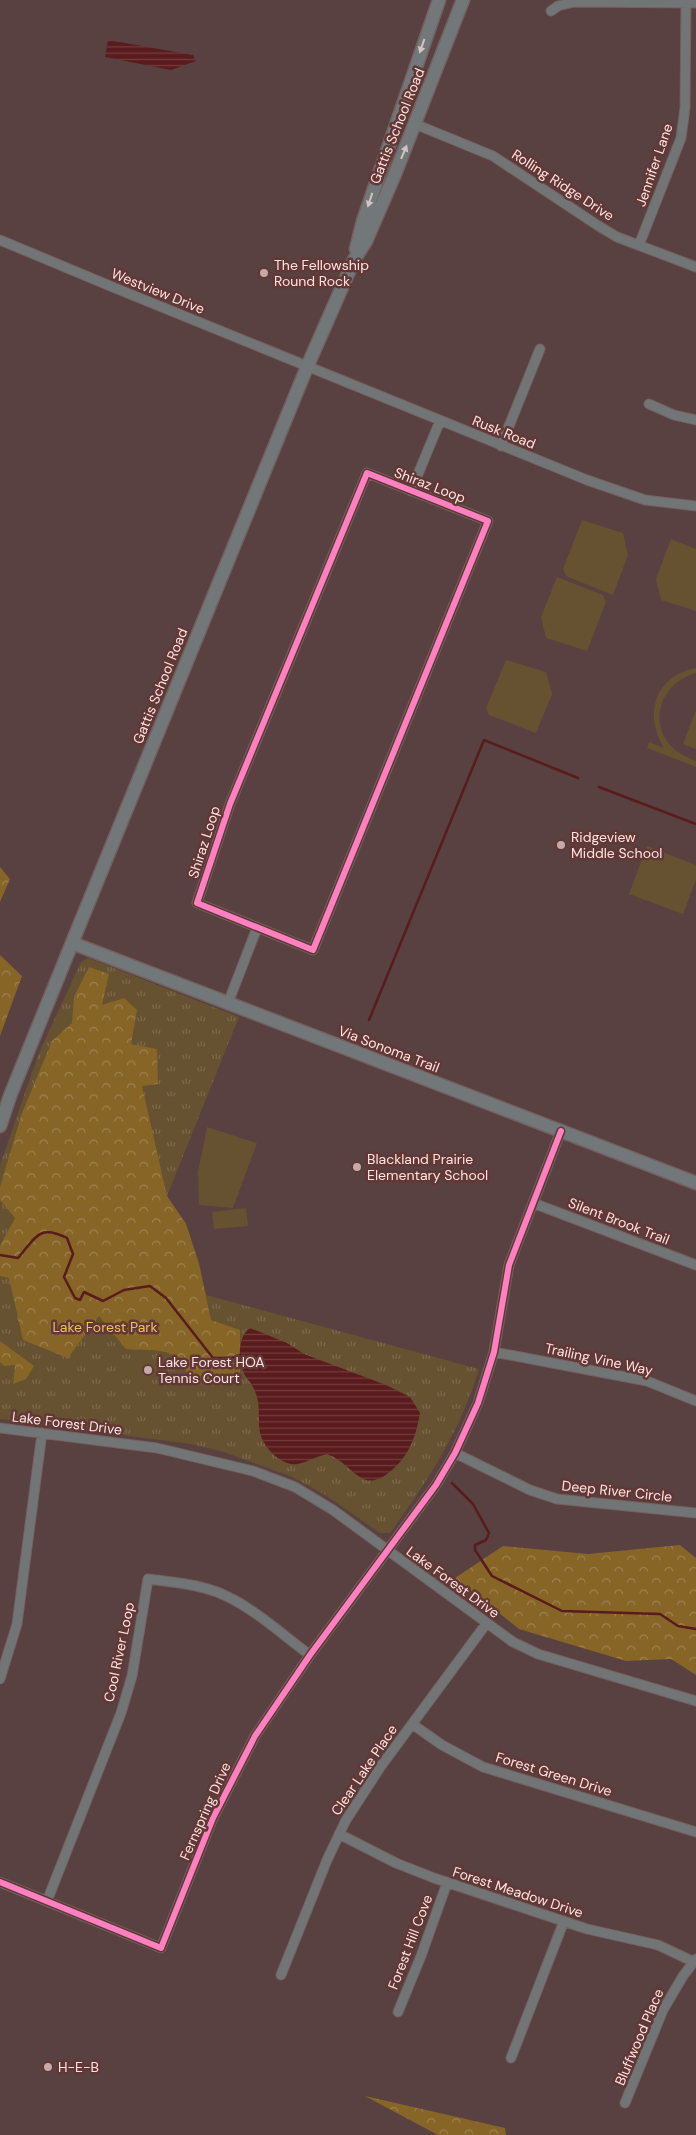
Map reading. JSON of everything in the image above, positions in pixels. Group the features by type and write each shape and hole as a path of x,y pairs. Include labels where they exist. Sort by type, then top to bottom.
{"main road":[{"name":"Gattis School Road","path":"354,260 363,221 439,0"},
{"name":"Gattis School Road","path":"0,1126 5,1094 72,943 307,367 354,260 366,241 415,124 463,0"},
{"name":"Via Sonoma Trail","path":"72,943 696,1183"}],"street":[{"path":"551,11 558,6 574,2 696,2"},
{"name":"Jennifer Lane","path":"639,245 681,138 685,108 686,2"},
{"name":"Rolling Ridge Drive","path":"415,124 493,156 597,225 617,236 696,267"},
{"name":"Westview Drive","path":"0,240 307,367"},
{"path":"501,446 540,349"},
{"name":"Rusk Road","path":"307,367 630,496 661,504 696,506"},
{"path":"649,404 674,415 696,420"},
{"path":"411,491 440,421"},
{"name":"Shiraz Loop","path":"367,474 488,521 313,950 257,928 197,902 224,820 367,474"},
{"path":"228,1003 257,928"},
{"name":"Fernspring Drive","path":"0,1882 160,1948 213,1818 254,1736 310,1655 436,1485 455,1453 478,1403 494,1352 509,1265 561,1131"},
{"name":"Silent Brook Trail","path":"533,1203 696,1265"},
{"name":"Trailing Vine Way","path":"494,1352 647,1381 696,1401"},
{"name":"Lake Forest Drive","path":"0,1428 157,1448 253,1471 295,1487 333,1510 513,1642 538,1654 696,1701"},
{"path":"0,1680 17,1624 42,1433"},
{"name":"Deep River Circle","path":"455,1453 530,1490 557,1499 696,1514"},
{"name":"Cool River Loop","path":"47,1901 121,1712 132,1676 148,1579 198,1586 218,1593 239,1603 310,1655"},
{"name":"Clear Lake Place","path":"280,1975 327,1860 339,1834 364,1790 486,1624"},
{"name":"Forest Green Drive","path":"412,1724 442,1745 483,1767 696,1832"},
{"name":"Forest Meadow Drive","path":"339,1834 396,1863 447,1883 597,1932 658,1946 695,1960"},
{"name":"Forest Hill Cove","path":"398,2012 447,1883"},
{"path":"511,2058 564,1920"},
{"name":"Bluffwood Place","path":"626,2103 663,2010 679,1982 695,1960"}],"green space":[{"path":"582,520 623,533 628,555 613,595 566,576 563,569"},
{"path":"671,539 696,549 696,611 661,600 656,579"},
{"path":"557,577 603,595 606,602 587,651 546,638 541,617"},
{"path":"506,660 546,672 552,694 536,733 489,715 486,708"},
{"path":"696,668 696,673 683,678 665,696 659,719 662,731 668,742 680,753 696,761 696,767 647,748 649,742 664,748 654,722 654,710 662,688 682,672"},
{"path":"696,710 696,749 683,744"},
{"path":"647,846 696,865 696,880 683,914 629,894"},
{"path":"0,867 10,879 0,902"},
{"path":"0,955 22,976 0,1036"},
{"name":"Lake Forest Park","path":"88,958 239,1017 167,1196 186,1224 199,1262 206,1295 479,1369 462,1414 442,1455 418,1494 390,1533 380,1533 324,1494 290,1476 224,1452 191,1444 0,1419 0,1165 38,1055 81,962"},
{"path":"89,967 109,974 102,1005 124,998 137,1010 131,1044 157,1049 158,1084 142,1086 167,1196 186,1224 199,1264 211,1320 240,1330 240,1373 212,1381 190,1379 178,1360 172,1355 165,1352 126,1349 99,1316 68,1358 23,1340 9,1278 0,1276 0,1246 15,1218 0,1200 0,1187 22,1113 52,1041 72,1023 74,997"},
{"path":"207,1127 257,1143 233,1208 199,1205 198,1172"},
{"path":"246,1208 248,1226 214,1229 212,1212"},
{"path":"0,1341 34,1366 26,1379 13,1384 15,1365 4,1366 0,1362"},
{"name":"Lake Forest HOA Tennis Court","path":"134,1360 166,1367 162,1381 131,1374"},
{"path":"680,1545 696,1558 696,1675 671,1659 626,1661 519,1629 455,1578 503,1546 588,1554"},
{"path":"365,2096 505,2128 506,2135 438,2135"}],"shaded area":[{"path":"108,40 193,55 196,61 171,70 105,57"},
{"path":"250,1328 287,1343 304,1354 386,1385 410,1397 420,1413 410,1447 400,1462 383,1477 366,1480 327,1454 298,1464 286,1463 275,1456 266,1446 261,1436 258,1400 241,1366 241,1342 243,1336"}],"waterway":[{"path":"369,1020 484,740 578,778"},
{"path":"599,787 696,824"},
{"path":"0,1255 18,1258 39,1235 50,1232 58,1234 67,1238 73,1254 64,1277 75,1298 80,1300 84,1292 103,1301 124,1290 150,1286 166,1298 213,1358 232,1358 241,1355 243,1357"},
{"path":"452,1483 473,1504 489,1533 486,1540 475,1545 475,1550 492,1576 562,1611 660,1614 678,1626 696,1629"}],"cycle path":[{"path":"367,473 488,521 313,950 197,903 230,804 367,473"},
{"path":"0,1882 161,1948 213,1818 255,1736 310,1655 436,1485 455,1453 478,1403 494,1352 509,1265 561,1131"}],"place":[{"name":"The Fellowship Round Rock","path":"264,273"},
{"name":"Ridgeview Middle School","path":"561,845"},
{"name":"Blackland Prairie Elementary School","path":"357,1167"},
{"name":"Lake Forest HOA Tennis Court","path":"148,1370"},
{"name":"H-E-B","path":"48,2067"}]}
